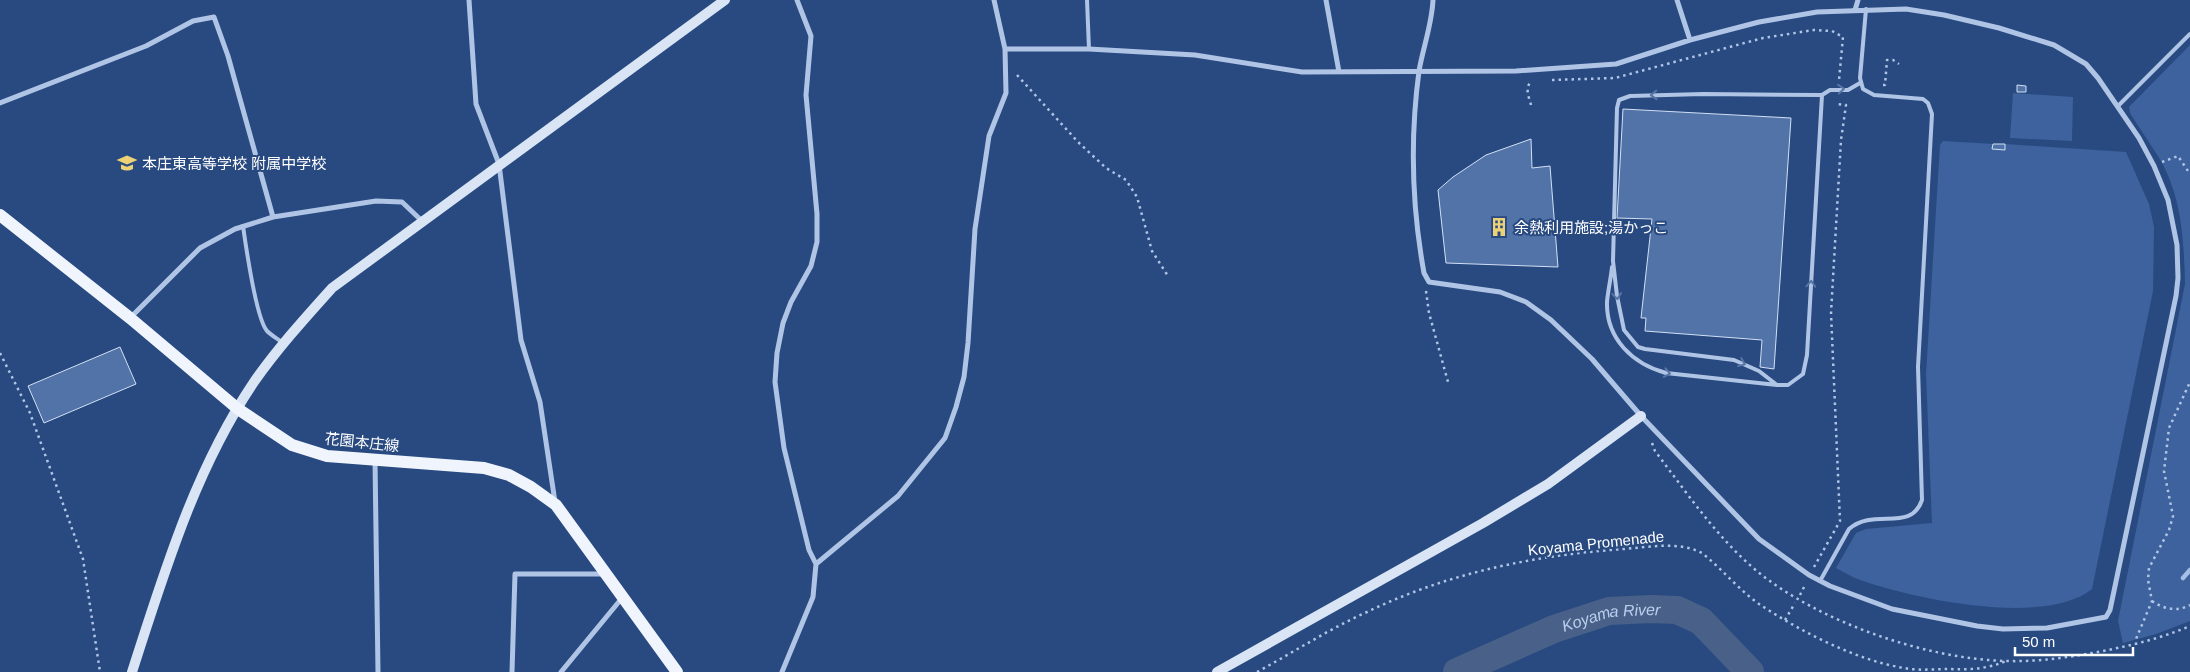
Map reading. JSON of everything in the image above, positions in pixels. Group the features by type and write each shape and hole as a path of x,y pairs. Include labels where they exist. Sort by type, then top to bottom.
{"main road":[{"name":"花園本庄線","path":"0,215 130,318 238,409 292,445 327,456 484,468 509,475 531,486 556,506 575,530 604,574 677,672"}],"street":[{"path":"469,0 476,104 499,164 521,340 540,402 556,506"},
{"path":"132,672 196,487 255,381 332,288 725,0"},
{"path":"782,672 813,597 816,564 809,550 784,448 775,382 777,353 783,323 791,302 811,266 817,242 817,214 806,95 811,36 797,0"},
{"path":"816,564 898,496 945,438 964,377 975,229 989,136 1006,93 1005,49 994,0"},
{"path":"1326,0 1339,72"},
{"path":"1005,49 1089,49 1195,55 1280,69 1339,72 1419,72 1516,71 1616,64 1690,40 1788,16 1866,9 1906,9 1944,15 1999,28 2054,45 2086,64 2118,106 2154,166 2172,214 2177,245 2178,278 2176,296 2109,614 2102,620 2047,628 2003,629 1977,626 1892,609 1846,594 1789,562 1759,539 1641,416 1592,359 1551,320 1526,302 1500,292 1434,283 1426,279 1414,193 1419,72 1432,0"},
{"path":"1677,0 1690,40"},
{"path":"1855,10 1858,0"},
{"path":"0,103 146,46 193,22 214,17 228,56 273,217"},
{"path":"130,318 200,248 243,226 273,217 376,201 402,202 422,221"},
{"path":"1217,672 1483,523 1548,484 1641,416"},
{"path":"375,460 378,672"},
{"path":"512,672 515,574 604,574"},
{"path":"560,672 622,598"}],"lane":[{"path":"1087,0 1089,49"},
{"path":"1820,581 1848,529 1855,523 1870,519 1909,516 1918,510 1922,500 1918,367 1932,114 1928,103 1923,99 1874,95 1864,89 1860,82 1866,9"},
{"path":"2118,106 2190,34"},
{"path":"1822,95 1808,355 1803,374 1788,385 1777,385 1666,373 1637,361 1618,343 1610,320 1607,302 1613,261 1617,108 1619,100 1630,96 1703,94 1822,95 1830,90 1848,90 1860,82"},
{"path":"243,226 254,290 262,320 266,330 284,344"},
{"path":"1613,261 1622,324 1628,336 1638,347 1646,350 1734,360 1759,371 1777,385"}],"path":[{"path":"1550,80 1615,78 1763,38 1814,30 1832,30 1843,37 1839,80 1844,81"},
{"path":"1880,84 1885,85 1887,60 1893,60 1899,64"},
{"path":"1006,63 1078,142 1106,168 1126,180 1137,197 1152,251 1168,276"},
{"path":"1531,105 1528,85 1533,81"},
{"path":"1813,567 1816,566 1840,521 1831,313 1841,140 1846,105 1837,104"},
{"path":"2154,166 2178,156 2190,174"},
{"path":"1426,279 1429,313 1448,382"},
{"path":"0,353 30,413 83,559 100,672"},
{"path":"2136,645 2136,639 2152,601 2148,580 2149,568 2169,530 2173,516 2164,471 2169,428 2190,382"},
{"name":"Koyama Promenade","path":"1257,672 1367,612 1424,588 1496,567 1600,551 1673,546 1693,548 1715,563 1733,583 1757,603 1826,642 1889,666 1907,669 1983,668 2006,661 2052,659 2136,645 2190,626"},
{"path":"1800,594 1806,585"},
{"path":"2152,601 2163,608 2185,608 2190,605"},
{"path":"1785,620 1795,603"}],"shaded area":[{"path":"2190,45 2190,621 2156,634 2123,643 2118,621 2185,284 2183,237 2178,206 2173,190 2161,161 2130,113 2129,107"},
{"path":"2013,93 2073,97 2072,141 2010,138"},
{"path":"1943,141 1993,144 1993,149 2004,150 2005,144 2126,152 2149,204 2154,227 2153,291 2092,589 2071,600 2044,606 2012,608 1979,606 1912,595 1857,579 1836,568 1856,533 1866,529 1932,523 1926,374 1940,145"}],"building":[{"path":"2017,85 2026,86 2026,92 2017,92"},
{"path":"1623,109 1791,118 1774,369 1760,367 1762,340 1645,331 1646,318 1641,318 1652,219 1617,218"},
{"name":"余熱利用施設;湯かっこ","path":"1531,139 1532,168 1550,166 1558,267 1446,263 1438,190 1453,177 1486,155"},
{"path":"1993,144 2005,144 2005,150 1992,149"},
{"path":"120,347 136,384 44,423 28,386"}],"waterway":[{"path":"2183,578 2190,570"},
{"name":"Koyama River","path":"1457,672 1554,629 1609,611 1651,609 1677,610 1701,621 1750,672"}],"place":[{"name":"本庄東高等学校 附属中学校","path":"127,163"},
{"name":"余熱利用施設;湯かっこ","path":"1499,227"}]}
